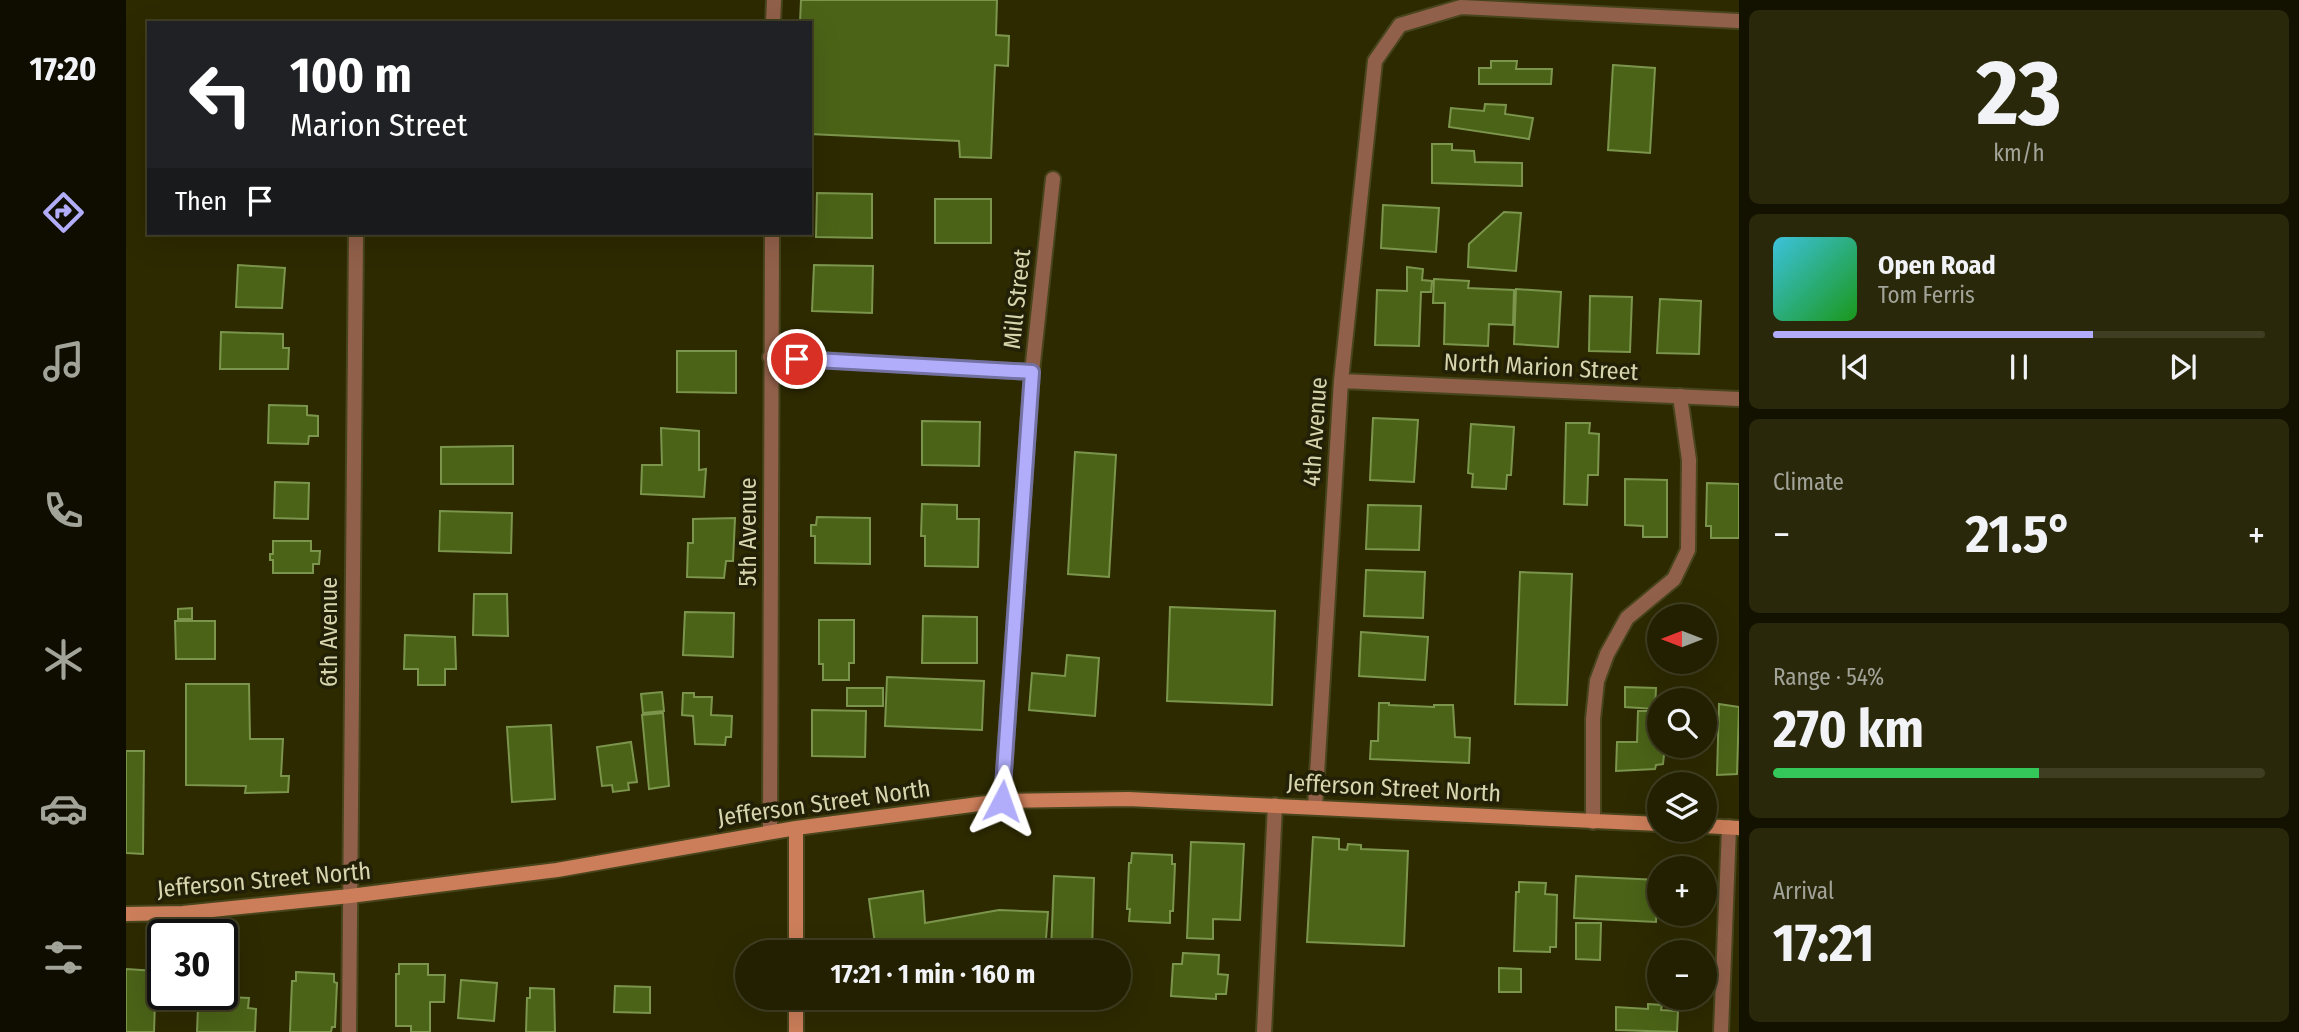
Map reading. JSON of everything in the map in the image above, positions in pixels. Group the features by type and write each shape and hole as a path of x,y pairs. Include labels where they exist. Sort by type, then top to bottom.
{"main road":[{"name":"Jefferson Street North","path":"126,914 183,913 350,896 557,870 796,828 1002,801 1128,799 1647,824"},
{"path":"796,828 796,940"},
{"path":"796,1010 796,1032"}],"street":[{"path":"774,0 774,21"},
{"name":"4th Avenue","path":"1315,807 1341,381 1376,61 1400,25 1461,6 1739,20"},
{"name":"Mill Street","path":"1002,801 1032,372 1053,179"},
{"name":"6th Avenue","path":"349,1032 356,235"},
{"name":"5th Avenue","path":"771,832 772,235"},
{"path":"771,357 1032,372"},
{"name":"North Marion Street","path":"1341,381 1739,399"},
{"path":"1593,822 1593,719 1597,681 1627,618 1674,579 1688,550 1689,460 1680,396"},
{"path":"1264,1032 1275,805"},
{"path":"1721,1032 1734,828"}],"building":[{"path":"801,0 997,0 996,35 1009,36 1008,66 995,65 991,158 960,157 959,141 812,134 812,21 800,21"},
{"path":"1491,61 1517,61 1516,69 1552,69 1551,84 1479,84 1479,68 1491,68"},
{"path":"1613,65 1655,68 1650,153 1608,150"},
{"path":"1485,104 1506,105 1505,114 1533,118 1529,139 1449,127 1451,108 1484,111"},
{"path":"1432,144 1452,144 1452,150 1474,151 1475,162 1522,163 1522,186 1432,183"},
{"path":"817,193 872,194 872,238 816,237"},
{"path":"935,199 991,199 991,243 935,243"},
{"path":"1383,205 1439,208 1436,252 1381,248"},
{"path":"1504,212 1521,213 1516,271 1468,267 1469,244"},
{"path":"238,265 285,268 282,308 236,307"},
{"path":"814,265 873,266 872,313 812,311"},
{"path":"1407,267 1423,269 1422,280 1432,281 1431,292 1421,292 1419,346 1375,345 1377,290 1407,291"},
{"path":"1434,279 1469,281 1468,288 1514,290 1513,325 1489,324 1488,346 1444,344 1445,303 1433,303"},
{"path":"1516,289 1561,292 1558,347 1514,344"},
{"path":"1590,296 1632,297 1630,352 1589,351"},
{"path":"1660,299 1701,301 1699,354 1657,353"},
{"path":"221,332 283,334 283,348 289,348 288,369 220,369"},
{"path":"677,351 736,351 736,393 677,392"},
{"path":"269,405 307,406 307,415 318,416 318,436 309,436 308,444 268,443"},
{"path":"1373,418 1418,420 1414,482 1370,480"},
{"path":"922,421 980,422 979,466 922,465"},
{"path":"1566,423 1590,423 1589,433 1599,434 1598,475 1588,475 1587,505 1564,504"},
{"path":"1471,424 1514,427 1511,475 1507,475 1506,489 1472,487 1473,474 1468,473"},
{"path":"661,428 699,431 699,470 706,469 704,497 641,494 642,465 662,465"},
{"path":"513,446 513,484 441,484 441,447"},
{"path":"1075,452 1116,455 1109,577 1068,574"},
{"path":"1625,479 1667,480 1667,537 1643,537 1643,526 1625,525"},
{"path":"275,482 309,483 308,519 274,518"},
{"path":"1707,483 1739,484 1739,538 1711,538 1711,526 1706,526"},
{"path":"922,504 957,505 957,519 979,519 978,567 925,566 925,536 921,536"},
{"path":"1368,505 1421,506 1419,550 1366,549"},
{"path":"440,511 512,513 511,553 439,551"},
{"path":"817,517 870,518 870,564 815,563 815,536 811,536 811,525 816,525"},
{"path":"735,518 733,561 726,561 724,578 687,577 688,543 693,543 693,519"},
{"path":"273,541 311,541 311,551 320,551 319,564 313,564 313,573 273,573 270,554 273,554"},
{"path":"1366,570 1425,572 1423,618 1364,616"},
{"path":"1520,572 1572,574 1567,705 1515,704"},
{"path":"474,594 507,594 508,636 473,635"},
{"path":"1170,607 1275,611 1272,705 1167,701"},
{"path":"192,608 192,619 178,619 178,609"},
{"path":"685,612 734,613 733,657 683,655"},
{"path":"923,616 977,617 977,663 922,663"},
{"path":"819,620 854,620 854,663 849,663 849,680 823,680 823,664 819,664"},
{"path":"175,621 215,621 215,659 176,659"},
{"path":"1361,632 1428,637 1425,680 1359,676"},
{"path":"405,635 455,637 456,669 445,669 445,685 418,685 418,669 404,669"},
{"path":"1067,655 1099,658 1095,716 1029,710 1032,673 1065,676"},
{"path":"887,677 984,681 982,730 885,726"},
{"path":"186,684 249,684 250,739 283,739 281,776 289,776 288,792 245,793 246,786 186,785"},
{"path":"1625,687 1656,688 1647,688 1647,708 1625,707"},
{"path":"847,688 883,688 883,706 847,706"},
{"path":"662,692 664,711 643,713 641,694"},
{"path":"683,693 694,693 694,697 712,697 711,715 732,716 731,737 726,737 725,745 695,744 693,716 682,715"},
{"path":"1379,703 1434,707 1453,705 1455,737 1470,738 1469,763 1370,759 1371,741 1378,741"},
{"path":"1719,704 1739,707 1737,774 1717,775"},
{"path":"812,710 866,711 865,757 812,756"},
{"path":"1638,711 1647,711 1647,758 1664,758 1663,764 1656,765 1655,769 1616,771 1617,742 1637,742"},
{"path":"663,713 669,786 649,789 642,715"},
{"path":"551,725 555,799 512,802 507,727"},
{"path":"631,742 637,782 628,783 629,790 613,792 612,785 602,786 597,747"},
{"path":"126,751 144,751 143,854 126,853"},
{"path":"1313,837 1339,839 1339,849 1347,850 1348,844 1361,845 1361,849 1408,851 1404,946 1307,942"},
{"path":"1191,842 1244,844 1240,920 1213,919 1213,939 1187,938"},
{"path":"1132,853 1172,855 1172,864 1175,864 1170,923 1129,921 1129,863"},
{"path":"1054,876 1094,878 1092,940 1051,940"},
{"path":"1576,876 1647,879 1647,922 1574,918"},
{"path":"1519,882 1546,883 1545,894 1557,895 1556,947 1550,947 1550,952 1514,951 1516,892 1519,892"},
{"path":"923,891 925,923 999,910 1048,912 1046,940 874,940 869,899"},
{"path":"1576,923 1601,923 1600,960 1576,959"},
{"path":"1183,953 1219,955 1218,974 1228,975 1226,994 1216,994 1216,999 1171,996 1173,964 1182,964"},
{"path":"399,964 428,964 428,975 445,975 444,1002 430,1002 430,1032 411,1032 411,1026 396,1026 396,974 399,974"},
{"path":"1499,968 1521,969 1521,992 1499,992"},
{"path":"126,969 147,970 147,1010 155,1010 154,1032 126,1032"},
{"path":"296,972 334,974 334,982 337,983 335,1027 332,1027 331,1032 290,1032 292,981 296,981"},
{"path":"461,980 497,983 494,1021 458,1018"},
{"path":"615,986 650,987 650,1013 614,1012"},
{"path":"530,988 554,989 555,1032 526,1032"},
{"path":"238,997 249,998 248,1008 256,1009 255,1032 197,1032 198,1010 238,1010"},
{"path":"1616,1007 1678,1011 1677,1032 1616,1030"}],"route":[{"path":"797,359 1032,372 1002,801"}]}
